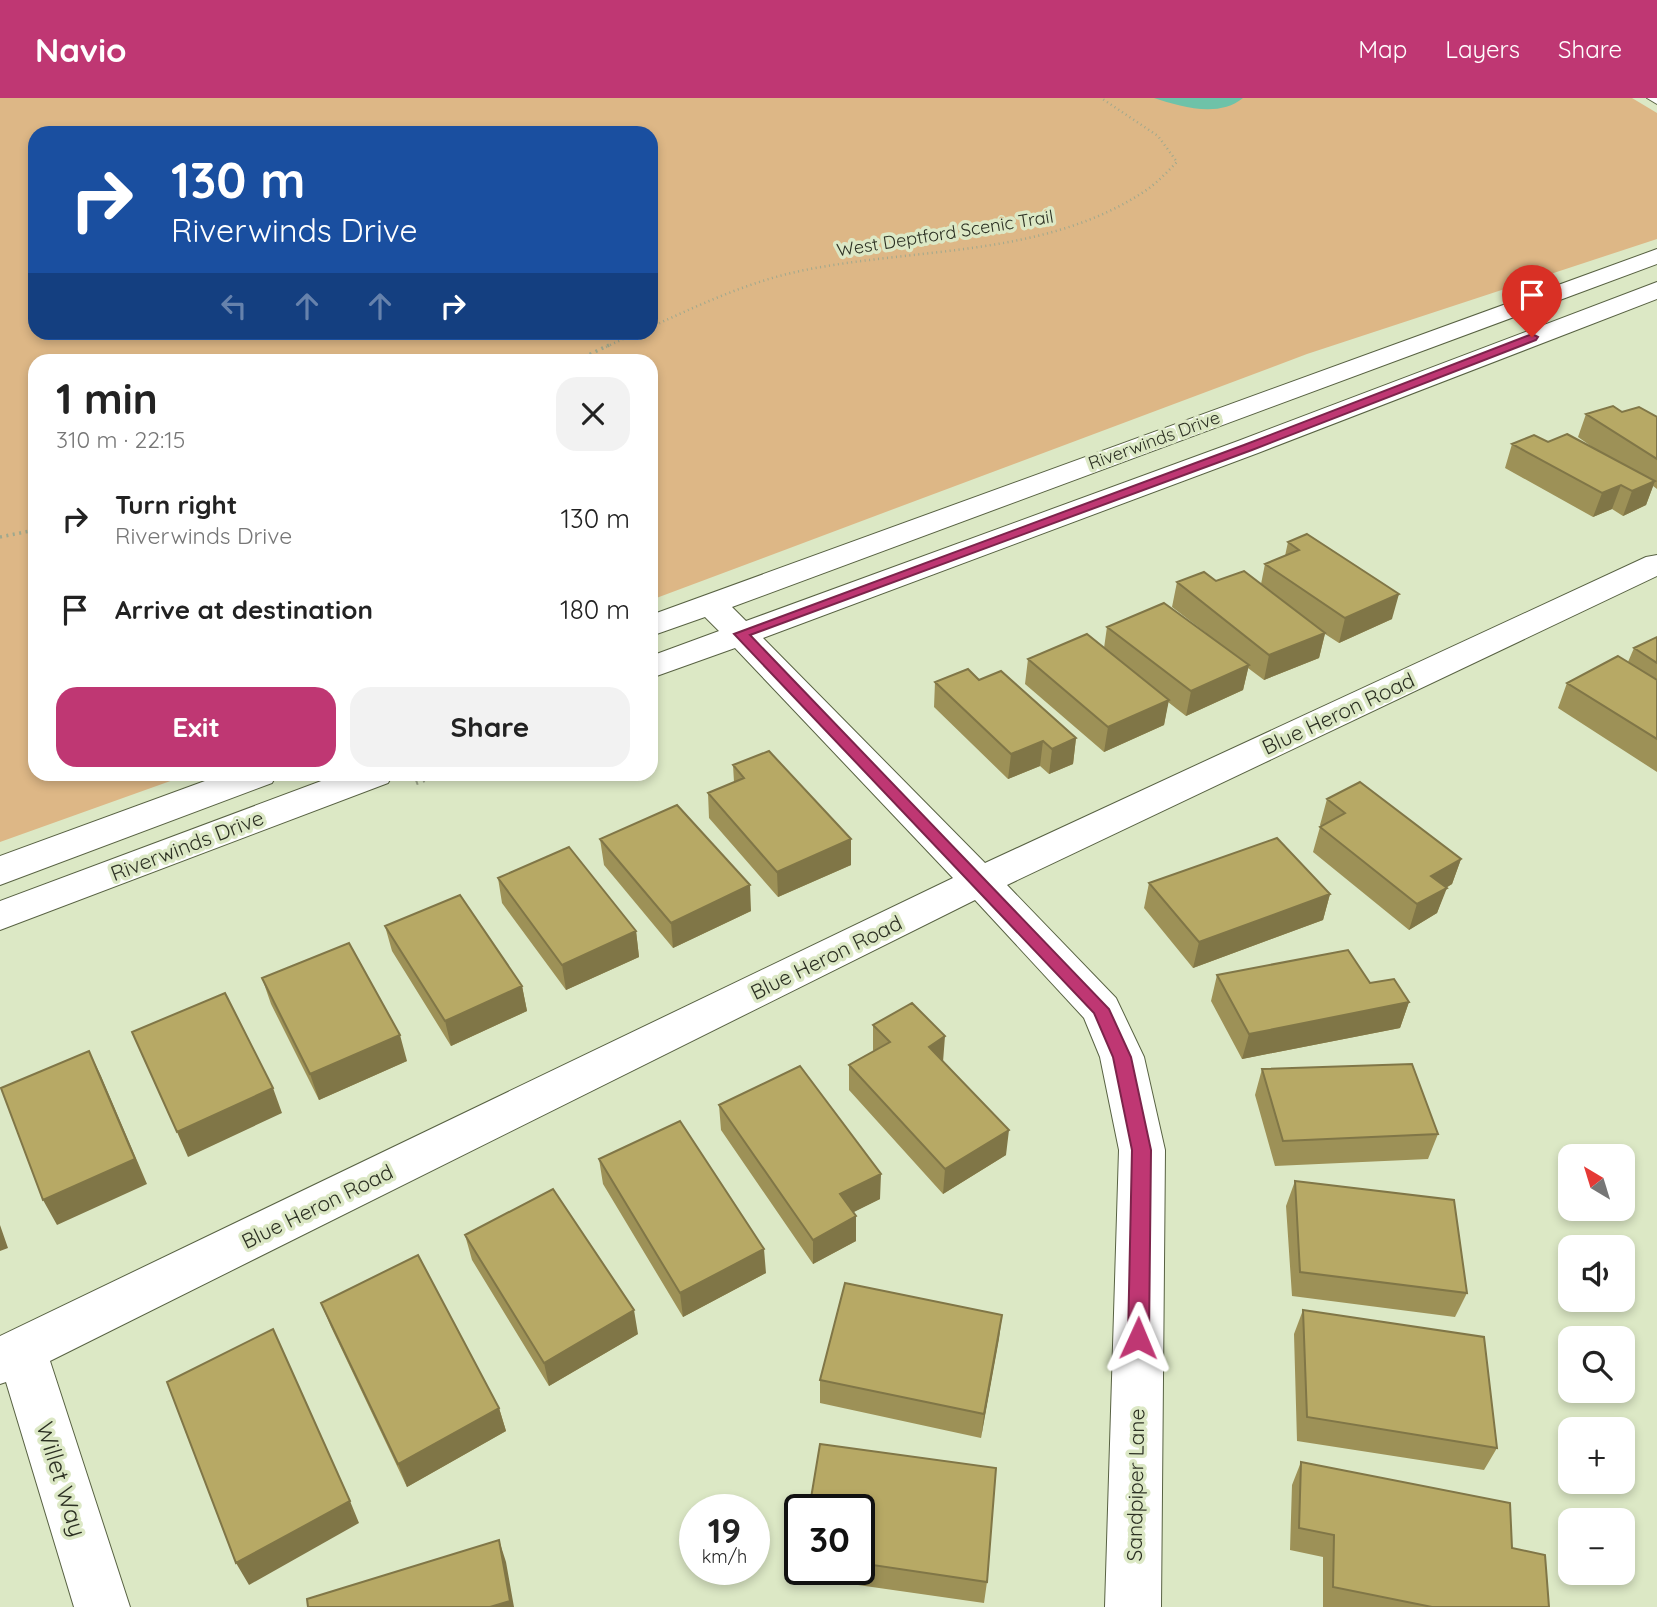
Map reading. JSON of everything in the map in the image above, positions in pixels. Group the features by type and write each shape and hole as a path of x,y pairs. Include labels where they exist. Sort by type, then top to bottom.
{"street":[{"name":"Riverwinds Drive","path":"658,623 1657,256"},
{"name":"Riverwinds Drive","path":"658,665 1235,452 1657,290"},
{"name":"Blue Heron Road","path":"11,1356 980,881 1657,564"},
{"name":"Sandpiper Lane","path":"710,603 1101,1009 1122,1057 1142,1150 1133,1607"},
{"name":"Riverwinds Drive","path":"0,871 240,781"},
{"name":"Riverwinds Drive","path":"0,916 356,781"},
{"name":"Willet Way","path":"11,1356 102,1607"}],"path":[{"name":"West Deptford Scenic Trail","path":"658,324 721,294 765,279 820,267 1039,235 1090,221 1145,192 1177,162 1158,136 1101,98"},
{"path":"591,354 621,340"},
{"path":"0,537 28,531"}],"shaded area":[{"path":"0,98 1632,98 1657,113 1657,239 1307,354 658,597 658,354 28,354 28,781 170,781 0,842"}],"water":[{"path":"1154,98 1243,98 1223,108 1200,109"}],"building":[{"path":"1613,406 1622,412 1639,407 1657,417 1657,459 1586,414"},
{"path":"1567,434 1655,481 1632,491 1621,485 1602,493 1512,444 1534,435 1548,442"},
{"path":"1307,534 1399,594 1345,618 1265,564 1299,550 1288,542"},
{"path":"1244,571 1325,633 1269,655 1177,582 1204,572 1216,581"},
{"path":"1164,603 1249,665 1191,691 1107,627"},
{"path":"1087,634 1169,700 1108,727 1028,659"},
{"path":"1657,637 1657,663 1634,648"},
{"path":"1618,656 1657,680 1657,739 1567,683"},
{"path":"968,669 979,680 1001,671 1076,738 1052,749 1043,741 1011,754 935,682"},
{"path":"769,751 851,839 777,872 708,793 744,778 733,765"},
{"path":"1360,782 1461,859 1431,876 1447,888 1417,904 1320,827 1345,813 1327,799"},
{"path":"677,805 750,885 671,923 600,839"},
{"path":"1277,838 1330,894 1199,942 1149,883"},
{"path":"569,847 636,931 562,965 498,878"},
{"path":"460,895 522,986 445,1021 385,926"},
{"path":"349,943 400,1035 310,1074 262,978"},
{"path":"1348,950 1370,983 1394,979 1409,1002 1249,1034 1217,975"},
{"path":"225,993 273,1088 177,1132 132,1032"},
{"path":"912,1003 945,1036 929,1047 1009,1130 945,1169 849,1065 890,1042 873,1025"},
{"path":"89,1051 135,1159 43,1200 1,1088"},
{"path":"1412,1064 1438,1134 1283,1141 1262,1069"},
{"path":"800,1066 881,1174 840,1194 856,1216 813,1240 719,1105"},
{"path":"680,1121 764,1249 680,1293 599,1159"},
{"path":"1295,1181 1454,1200 1467,1293 1300,1272"},
{"path":"553,1189 634,1310 544,1363 465,1235"},
{"path":"418,1255 499,1408 398,1464 321,1303"},
{"path":"845,1283 1002,1315 984,1414 820,1380"},
{"path":"1303,1310 1484,1337 1497,1448 1307,1417"},
{"path":"273,1329 350,1501 236,1563 167,1382"},
{"path":"820,1444 996,1468 987,1582 875,1565 875,1494 812,1494"},
{"path":"1301,1462 1510,1503 1512,1548 1545,1555 1549,1607 1432,1607 1333,1587 1334,1535 1299,1528"},
{"path":"499,1540 510,1601 490,1607 308,1607 307,1599"}],"route":[{"path":"1138,1338 1142,1150 1122,1057 1101,1009 741,634 1248,447 1532,337"}]}
